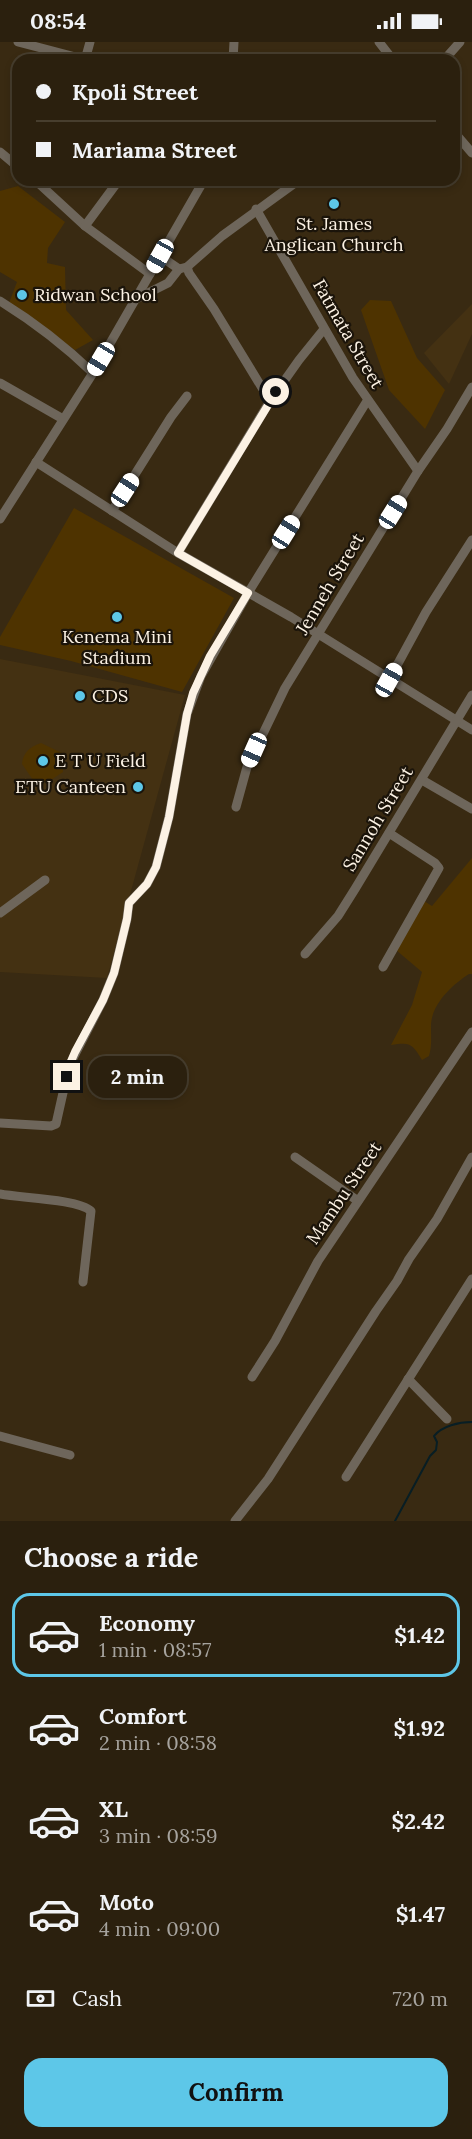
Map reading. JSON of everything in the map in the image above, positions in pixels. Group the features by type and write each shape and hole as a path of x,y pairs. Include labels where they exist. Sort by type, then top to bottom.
{"street":[{"path":"18,42 63,54"},
{"path":"379,42 388,54"},
{"path":"449,54 460,42"},
{"path":"460,139 472,153"},
{"path":"0,152 12,162"},
{"path":"42,186 85,226 150,274"},
{"path":"85,226 115,186"},
{"path":"0,519 93,373 201,186"},
{"path":"136,299 168,283 222,236 290,186"},
{"name":"Fatmata Street","path":"256,209 367,401 418,471"},
{"path":"160,256 189,273 214,309 270,401"},
{"path":"0,301 31,320 60,342 93,373"},
{"path":"178,553 270,401 324,329"},
{"path":"0,383 63,419"},
{"name":"Jenneh Street","path":"236,807 247,766 285,688 472,387"},
{"path":"112,511 187,396"},
{"path":"0,1123 51,1126 56,1124 69,1066 103,1000 114,973 129,903 147,884 156,867 162,848 193,693 210,656 367,401"},
{"path":"36,462 178,553 318,634 472,730"},
{"path":"389,680 426,612 472,540"},
{"name":"Sannoh Street","path":"305,954 338,916 472,695"},
{"path":"422,780 472,809"},
{"path":"383,967 439,868 390,833"},
{"path":"0,913 45,880"},
{"name":"Mambu Street","path":"252,1377 275,1341 318,1261 472,1032"},
{"path":"295,1157 358,1201"},
{"path":"235,1521 268,1479 437,1219 472,1157"},
{"path":"0,1194 61,1201 81,1205 91,1211 83,1282"},
{"path":"346,1476 472,1279"},
{"path":"408,1379 447,1419"},
{"path":"0,1436 70,1455"}],"shaded area":[{"path":"18,186 65,222 48,248 47,263 65,267 66,310 93,340 75,350 9,303 17,282 0,272 0,191"},
{"path":"370,300 391,301 417,358 445,390 425,429 389,390 361,310"},
{"path":"472,304 472,334 449,384 424,353"},
{"name":"Kenema Mini Stadium","path":"74,508 234,598 182,692 71,661 0,645 0,637"},
{"path":"0,659 185,695 107,978 0,972"},
{"name":"E T U Field","path":"41,743 62,753 63,772 48,782 33,780 22,764 28,750"},
{"path":"472,858 472,974 456,984 438,1004 432,1020 429,1056 422,1060 410,1045 391,1045 412,1005 422,972 396,950 424,901 432,906"}],"waterway":[{"path":"395,1521 430,1456 436,1450 437,1442 434,1436 451,1425 472,1422"}],"place":[{"name":"St. James Anglican Church","path":"334,204"},
{"name":"Ridwan School","path":"22,295"},
{"name":"Kenema Mini Stadium","path":"117,617"},
{"name":"CDS","path":"80,696"},
{"name":"E T U Field","path":"43,761"},
{"name":"ETU Canteen","path":"138,787"}],"route":[{"path":"67,1077 75,1052 93,1021 114,973 129,903 147,884 156,867 169,817 187,714 193,693 210,656 248,593 178,553 276,392"}]}
